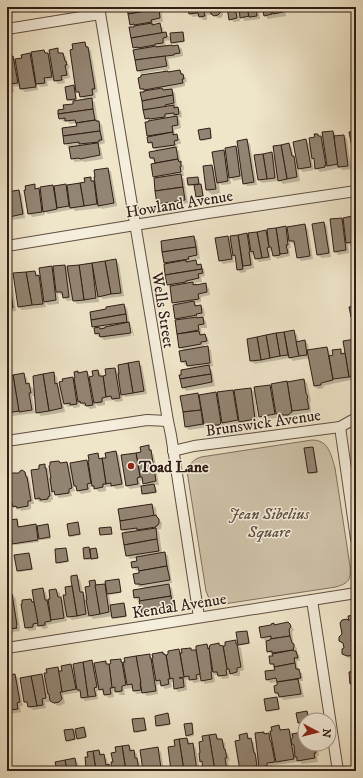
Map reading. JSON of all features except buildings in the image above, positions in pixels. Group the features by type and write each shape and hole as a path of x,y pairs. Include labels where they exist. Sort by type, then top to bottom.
{"street":[{"path":"7,29 100,11"},
{"name":"Wells Street","path":"100,11 199,617"},
{"name":"Howland Avenue","path":"7,246 356,191"},
{"name":"Brunswick Avenue","path":"173,451 194,446 340,426 356,418"},
{"path":"7,441 147,420 168,421"},
{"path":"340,426 356,539"},
{"name":"Kendal Avenue","path":"7,648 356,593"},
{"path":"312,600 338,771"}],"green space":[{"name":"Jean Sibelius Square","path":"312,440 326,445 335,468 350,566 350,575 348,580 344,584 336,587 217,605 210,601 206,591 187,471 191,464 196,459 201,457"}],"place":[{"name":"Toad Lane","path":"131,466"}]}
